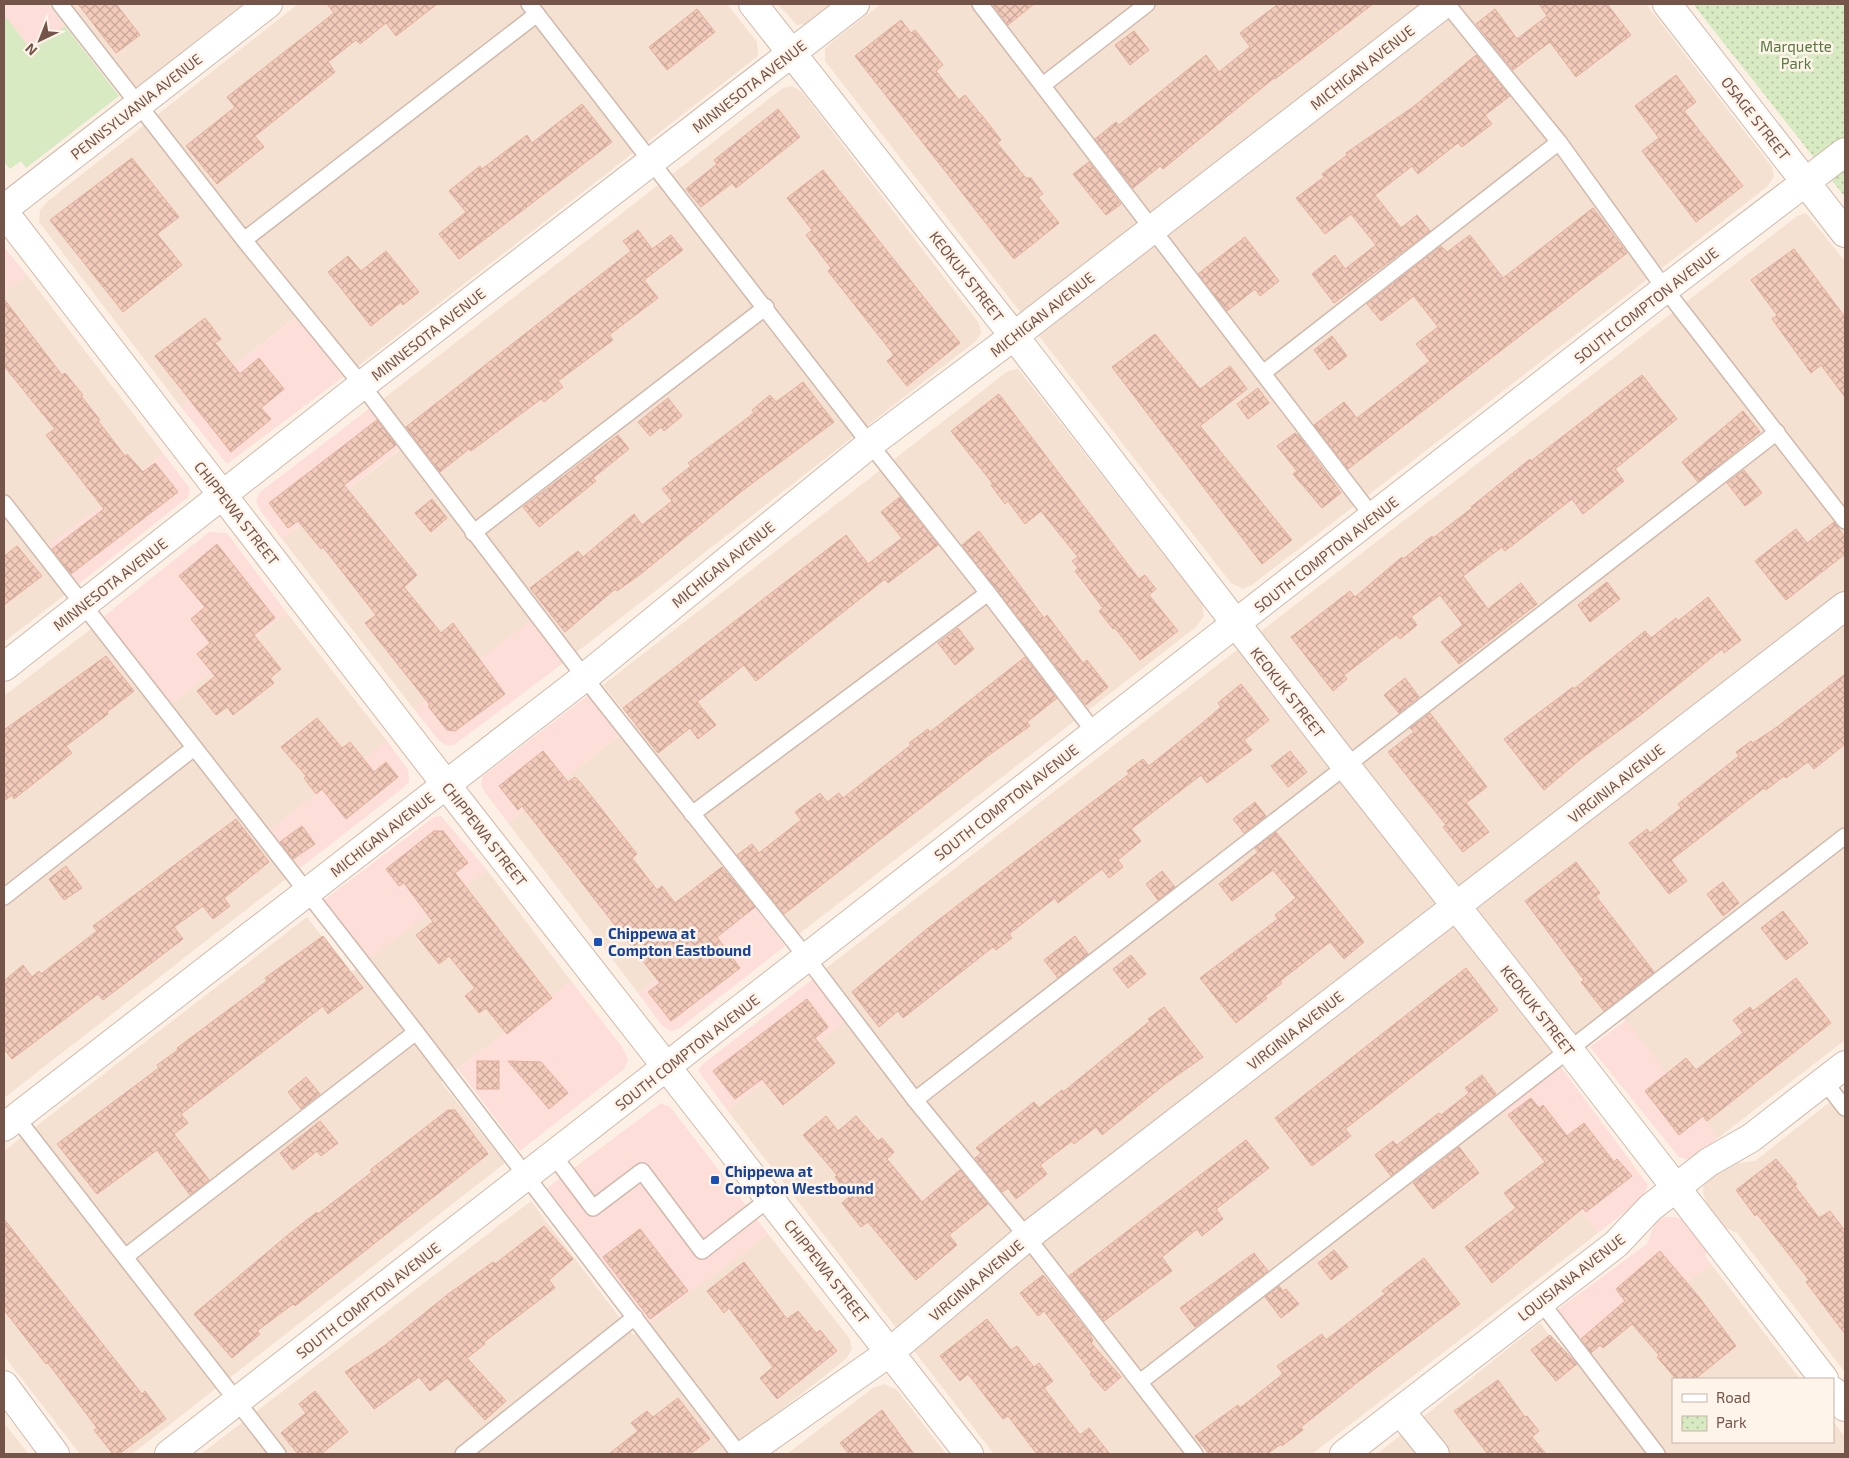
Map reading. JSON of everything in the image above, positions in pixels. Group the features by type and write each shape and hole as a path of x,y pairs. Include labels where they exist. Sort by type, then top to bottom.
{"street":[{"name":"PENNSYLVANIA AVENUE","path":"4,210 268,4"},
{"name":"KEOKUK STREET","path":"753,4 1014,336 1236,625 1570,1050 1823,1378"},
{"name":"MINNESOTA AVENUE","path":"4,667 362,385 855,4"},
{"name":"MICHIGAN AVENUE","path":"10,1122 585,677 870,444 1014,336 1446,4"},
{"name":"OSAGE STREET","path":"1667,4 1845,233"},
{"name":"SOUTH COMPTON AVENUE","path":"169,1454 668,1068 1666,289 1845,152"},
{"name":"CHIPPEWA STREET","path":"4,210 446,784 969,1454"},
{"name":"VIRGINIA AVENUE","path":"745,1454 890,1352 1027,1237 1845,606"},
{"name":"LOUISIANA AVENUE","path":"1344,1454 1623,1238 1650,1208 1716,1157 1751,1138 1845,1065"},
{"path":"4,1386 55,1454"},
{"path":"1834,1392 1845,1407"},
{"path":"1400,1411 1435,1454"}],"lane":[{"path":"60,4 244,240 362,385 473,533 585,677 807,958 915,1100 1027,1237 1195,1454"},
{"path":"980,4 1151,230 1373,517"},
{"path":"1043,85 1147,4"},
{"path":"1446,4 1559,142 1666,289 1845,521"},
{"path":"244,240 533,9 1095,733"},
{"path":"1263,373 1559,142"},
{"path":"473,533 766,307"},
{"path":"915,1100 1777,432"},
{"path":"4,503 416,1032 739,1454"},
{"path":"692,814 988,593"},
{"path":"4,897 194,748"},
{"path":"1140,1382 1845,836"},
{"path":"125,1257 416,1032"},
{"path":"1824,1081 1845,1108"},
{"path":"10,1122 125,1257 278,1454"},
{"path":"554,1156 593,1208 642,1171 702,1251 770,1198"},
{"path":"1541,1302 1657,1454"},
{"path":"463,1454 635,1317"}],"shaded area":[{"path":"4,4 48,4 65,26 32,51 6,18 4,19"},
{"path":"70,4 243,4 135,88"},
{"path":"298,4 727,4 757,42 758,56 357,367 309,307 181,407 39,222 40,210 48,201"},
{"path":"778,4 831,4 805,24 797,25"},
{"path":"881,4 1646,4 1772,167 1774,176 1768,186 1252,585 1243,589 1231,583 825,61 825,49"},
{"path":"792,86 802,92 979,323 981,333 976,341 577,652 544,611 414,709 282,539 413,440 383,399 783,88"},
{"path":"1806,213 1845,261 1845,1040 1718,1138 1614,1006 1494,1097 1598,1233 1312,1454 1208,1454 1201,1446 1190,1454 994,1454 727,1110 858,1011 825,969 1797,216"},
{"path":"4,247 27,275 4,293"},
{"path":"27,275 163,453 96,510 35,555 66,594 4,642 4,293"},
{"path":"297,317 343,377 227,464 181,407"},
{"path":"1018,369 1202,603 1204,616 1196,627 799,934 767,894 638,993 508,823 634,724 603,685 1008,371"},
{"path":"370,408 401,448 282,539 260,510 256,501 259,493"},
{"path":"163,453 190,489 188,497 76,586 46,546 96,510"},
{"path":"209,532 227,533 287,613 170,705 103,617"},
{"path":"287,613 387,741 258,839 287,878 4,1098 4,696 92,628 157,712 170,705"},
{"path":"533,619 566,661 454,745 446,745 438,740 414,709"},
{"path":"590,694 621,734 508,823 484,791 481,785 483,776"},
{"path":"387,741 408,770 409,781 404,787 299,869 270,830"},
{"path":"441,816 487,870 368,960 323,901 434,817"},
{"path":"487,870 571,981 441,1082 505,1163 132,1454 80,1454 4,1356 4,1151 307,917 350,973"},
{"path":"754,906 785,946 680,1028 671,1031 662,1026 638,993"},
{"path":"814,978 847,1020 727,1110 698,1070 703,1064"},
{"path":"571,981 622,1047 628,1059 624,1069 520,1151 458,1069"},
{"path":"1626,1020 1718,1138 1689,1160 1679,1157 1590,1047"},
{"path":"1561,1067 1648,1185 1643,1198 1598,1233 1504,1111"},
{"path":"1845,1090 1845,1372 1737,1233 1725,1228 1708,1206 1703,1194 1704,1181 1724,1165 1755,1161"},
{"path":"661,1103 670,1107 768,1234 650,1323 547,1188"},
{"path":"531,1201 633,1335 768,1234 850,1339 852,1349 846,1359 725,1454 201,1454"},
{"path":"1662,1217 1676,1217 1686,1221 1708,1250 1705,1256 1711,1264 1589,1356 1556,1311 1647,1244 1656,1221"},
{"path":"1711,1264 1799,1378 1672,1378 1672,1443 1834,1443 1834,1422 1845,1437 1845,1454 1377,1454 1540,1323 1574,1367"},
{"path":"884,1384 897,1390 946,1454 787,1454 873,1388"},
{"path":"4,1423 29,1454 4,1454"}],"green space":[{"name":"Marquette Park","path":"1693,4 1845,4 1845,197"},
{"path":"6,17 32,51 65,26 119,96 26,168 21,161 10,169 4,162 4,19"}],"building":[{"path":"78,4 116,4 140,35 116,53"},
{"path":"327,4 437,4 396,36 386,23 360,44 356,40 328,62 335,72 255,136 264,147 217,184 186,146 235,107 227,97 334,13"},
{"path":"992,4 1034,4 1008,25"},
{"path":"1278,4 1373,4 1274,78 1163,169 1160,166 1133,188 1095,139 1116,122 1119,125 1206,55 1219,72 1250,47 1240,33"},
{"path":"1539,4 1607,4 1631,35 1576,77 1550,42 1513,70 1476,24 1495,9 1517,39 1547,16"},
{"path":"697,9 715,32 667,70 649,47"},
{"path":"901,20 911,33 915,30 943,65 936,71 959,100 965,95 1001,140 997,143 1026,178 1031,178 1043,194 1038,197 1059,223 1014,259 855,56"},
{"path":"1134,31 1149,50 1130,65 1115,45"},
{"path":"1476,55 1510,96 1485,115 1492,124 1462,147 1458,143 1418,174 1412,166 1375,195 1401,228 1417,215 1430,231 1334,303 1312,274 1335,255 1345,269 1376,245 1351,214 1325,234 1296,198 1324,177 1322,174 1347,155 1346,153 1413,107"},
{"path":"1676,75 1696,102 1684,111 1743,186 1696,222 1642,151 1659,138 1635,106"},
{"path":"582,104 612,142 459,259 439,234 466,212 449,191 480,166 482,169 527,135 532,143"},
{"path":"778,109 800,137 736,188 732,183 701,207 686,189 717,164 714,160"},
{"path":"132,158 179,217 157,234 182,265 123,312 50,220"},
{"path":"1089,162 1121,204 1106,215 1073,174"},
{"path":"823,170 960,343 907,386 887,361 894,355 828,271 831,268 806,235 812,230 787,198"},
{"path":"1593,208 1627,253 1348,469 1314,425 1344,402 1357,418 1430,361 1416,344 1438,327 1414,296 1381,321 1367,304 1441,246 1447,252 1470,235 1503,278"},
{"path":"638,230 652,249 671,235 683,250 644,280 658,298 609,335 613,340 558,381 563,387 544,402 541,399 471,451 469,449 440,472 406,427 631,251 623,241"},
{"path":"1245,237 1279,281 1260,296 1255,289 1227,311 1198,274"},
{"path":"1794,249 1845,317 1845,397 1821,365 1811,373 1772,319 1777,315 1751,280"},
{"path":"386,251 419,292 403,305 401,302 371,326 328,272 348,256 361,271"},
{"path":"4,299 62,375 65,373 83,395 81,396 100,420 98,421 125,456 127,454 143,472 155,463 178,492 71,574 52,549 104,509 46,435 55,429 4,366"},
{"path":"205,318 221,339 215,343 240,374 259,358 284,389 261,408 271,419 231,452 155,356"},
{"path":"1155,334 1200,389 1230,366 1247,389 1200,426 1292,540 1262,564 1112,367"},
{"path":"1332,336 1347,356 1329,370 1314,350"},
{"path":"1642,375 1677,419 1615,469 1624,481 1583,514 1572,499 1505,551 1502,547 1463,576 1488,609 1521,583 1537,604 1459,664 1441,642 1463,625 1440,595 1411,617 1417,625 1400,639 1396,635 1344,675 1347,679 1333,691 1291,637 1350,591 1355,597 1402,557 1403,559 1432,536 1433,538 1530,459 1531,461"},
{"path":"803,382 834,422 742,491 642,573 617,591 615,589 565,632 530,588 578,551 583,557 634,514 642,525 672,501 662,489 691,466 688,463 754,413 752,410 770,395 776,402"},
{"path":"1258,388 1269,403 1248,419 1237,404"},
{"path":"999,394 1139,579 1145,575 1156,589 1149,595 1178,631 1140,660 1099,611 1103,608 1075,571 1078,568 1072,561 1078,557 1041,511 1025,524 1008,501 1005,504 991,485 993,484 951,431"},
{"path":"668,398 682,416 664,431 661,427 650,436 638,422"},
{"path":"1743,411 1760,432 1698,482 1682,462"},
{"path":"377,420 396,445 344,485 417,575 404,587 441,633 453,623 505,694 455,731 447,730 428,706 430,705 365,623 376,615 323,547 321,549 298,521 288,528 269,503"},
{"path":"1295,433 1341,493 1322,508 1293,474 1297,471 1277,446"},
{"path":"618,435 629,449 593,478 596,481 539,527 523,507"},
{"path":"1744,470 1762,493 1745,506 1727,483"},
{"path":"900,497 938,545 888,583 885,579 756,681 744,665 697,702 716,725 698,739 690,728 658,753 623,708 846,535 868,564 902,538 881,512"},
{"path":"432,499 447,518 431,532 415,513"},
{"path":"1834,522 1845,537 1845,554 1786,600 1755,561 1796,529 1807,543"},
{"path":"979,531 1044,618 1047,615 1083,663 1087,660 1108,687 1086,705 962,545"},
{"path":"217,544 275,618 254,635 281,669 270,678 274,683 233,715 227,707 216,715 197,691 215,676 197,654 210,643 191,619 205,607 179,576"},
{"path":"17,546 42,576 4,605 4,556"},
{"path":"1607,582 1620,599 1590,622 1578,605"},
{"path":"1708,597 1741,640 1724,653 1722,649 1643,713 1583,757 1544,790 1504,739 1573,687 1574,689 1645,631 1651,638 1676,618 1678,621"},
{"path":"958,628 974,649 955,665 938,643"},
{"path":"106,656 134,691 107,712 108,714 66,746 72,753 14,799 12,795 4,801 4,730"},
{"path":"1025,657 1057,698 1027,722 1030,726 989,755 784,914 737,855 752,844 759,853 801,820 795,812 820,793 827,802 839,793 843,798 911,745 909,743 928,729 930,732"},
{"path":"1845,674 1845,744 1814,769 1808,762 1786,778 1784,776 1766,790 1764,788 1671,860 1687,881 1669,894 1629,843 1647,829 1650,833 1681,808 1678,804 1739,756 1736,752 1751,741 1753,743 1777,727"},
{"path":"1405,678 1419,697 1399,713 1384,695"},
{"path":"1241,684 1269,720 1244,740 1252,750 1207,783 1201,775 1131,829 1141,841 1118,860 1123,867 1109,878 1102,869 1058,903 1055,898 1009,934 1012,938 996,950 993,947 903,1018 898,1011 879,1027 852,992 928,928 1129,774 1127,771 1143,759 1149,766 1221,707 1218,703"},
{"path":"1430,713 1487,787 1466,803 1489,832 1463,852 1443,827 1446,825 1388,752 1414,732 1410,728"},
{"path":"317,718 342,748 350,742 374,772 386,762 398,777 346,819 322,789 316,794 304,778 306,776 281,747"},
{"path":"543,751 568,782 575,777 581,783 637,854 632,858 657,890 662,886 675,903 722,867 755,907 717,937 740,968 671,1021 648,992 660,983 522,806 518,810 499,786"},
{"path":"1290,751 1307,772 1288,787 1271,766"},
{"path":"1255,802 1266,816 1244,833 1233,819"},
{"path":"236,819 269,862 224,898 230,906 213,919 203,906 174,927 183,939 103,1000 98,994 12,1059 4,1049 4,981 23,965 32,977 39,971 41,974 97,931 93,926"},
{"path":"302,826 315,844 293,859 280,842"},
{"path":"434,831 443,831 468,863 455,873 552,998 507,1034 486,1008 479,1013 465,996 475,988 449,956 439,964 416,935 433,922 404,883 399,886 386,869"},
{"path":"1276,832 1364,942 1344,959 1330,942 1280,981 1282,983 1265,996 1267,998 1236,1023 1200,978 1278,919 1275,915 1296,898 1273,870 1232,901 1219,884 1258,852 1255,848"},
{"path":"1576,862 1600,893 1596,896 1654,972 1604,1011 1581,982 1584,980 1525,901"},
{"path":"66,866 82,888 64,900 49,879"},
{"path":"1162,871 1175,887 1158,900 1146,884"},
{"path":"1723,882 1739,903 1723,916 1707,894"},
{"path":"1783,911 1808,943 1786,960 1761,928"},
{"path":"323,936 363,988 328,1014 323,1006 181,1114 188,1123 174,1134 209,1180 190,1195 157,1150 97,1194 57,1144 159,1068 157,1065 178,1050 177,1048 267,981 265,978"},
{"path":"1075,936 1088,954 1058,978 1044,960"},
{"path":"1131,955 1146,974 1128,988 1113,969"},
{"path":"1466,968 1498,1010 1345,1129 1351,1136 1312,1166 1275,1118"},
{"path":"1796,978 1831,1023 1707,1121 1703,1116 1679,1135 1645,1091 1686,1058 1696,1070 1743,1033 1733,1020 1750,1007 1753,1011"},
{"path":"807,999 828,1027 815,1038 835,1063 783,1105 762,1079 735,1099 713,1071"},
{"path":"1164,1007 1203,1057 1165,1084 1102,1135 1096,1127 1074,1144 1072,1141 1040,1165 1047,1174 1016,1199 1008,1188 1002,1192 975,1158 981,1153 976,1148 1034,1102 1039,1108 1062,1090 1063,1092 1150,1021 1148,1019"},
{"path":"477,1061 499,1061 499,1089 477,1089"},
{"path":"508,1061 541,1062 568,1093 549,1109"},
{"path":"1482,1075 1496,1094 1391,1176 1375,1155 1393,1141 1397,1145 1439,1113 1441,1115 1469,1093 1465,1088"},
{"path":"306,1077 320,1094 301,1109 288,1092"},
{"path":"1531,1098 1539,1108 1543,1105 1567,1136 1584,1123 1614,1162 1617,1159 1632,1176 1586,1212 1583,1208 1492,1283 1465,1247 1516,1208 1504,1193 1545,1162 1508,1115"},
{"path":"448,1110 455,1110 488,1154 295,1306 293,1304 257,1331 260,1334 232,1358 194,1314 289,1234 372,1172 370,1170"},
{"path":"826,1116 838,1131 856,1116 878,1141 882,1138 894,1152 887,1159 922,1202 960,1170 988,1204 949,1235 957,1245 916,1280 868,1222 861,1227 842,1203 850,1196 835,1177 837,1175 803,1135"},
{"path":"320,1121 338,1143 321,1156 317,1151 293,1170 280,1153"},
{"path":"1246,1140 1269,1168 1216,1209 1223,1219 1202,1236 1197,1229 1162,1257 1172,1271 1104,1321 1069,1276"},
{"path":"1459,1147 1479,1173 1433,1209 1413,1183"},
{"path":"1776,1159 1797,1184 1795,1186 1819,1218 1830,1211 1845,1231 1845,1334 1806,1282 1809,1280 1757,1214 1755,1216 1736,1190"},
{"path":"4,1219 142,1394 145,1391 166,1419 119,1454 113,1454 94,1430 97,1428 48,1363 46,1364 4,1310"},
{"path":"544,1226 573,1259 549,1280 555,1288 484,1342 485,1344 467,1358 506,1401 485,1420 447,1378 430,1391 419,1377 374,1409 345,1372 384,1346 447,1295 493,1262 495,1264"},
{"path":"640,1229 688,1291 650,1319 603,1257"},
{"path":"1334,1250 1348,1267 1331,1280 1318,1263"},
{"path":"1660,1251 1699,1297 1736,1346 1696,1378 1675,1378 1657,1357 1659,1355 1632,1324 1603,1348 1600,1345 1591,1353 1581,1339 1625,1301 1616,1289"},
{"path":"1254,1253 1268,1271 1195,1327 1180,1308"},
{"path":"1424,1258 1460,1304 1301,1427 1303,1430 1282,1446 1281,1444 1267,1454 1209,1454 1195,1436 1238,1405 1240,1408 1283,1374 1277,1366 1322,1334 1326,1340 1385,1294 1382,1291"},
{"path":"744,1262 787,1319 798,1311 816,1333 820,1330 837,1351 777,1399 760,1378 773,1367 729,1308 724,1313 707,1291"},
{"path":"1043,1275 1089,1333 1093,1341 1091,1343 1121,1377 1105,1391 1090,1374 1092,1373 1044,1311 1038,1316 1020,1293"},
{"path":"1279,1286 1283,1291 1286,1289 1299,1304 1281,1318 1265,1297"},
{"path":"987,1319 1011,1350 1017,1346 1034,1367 1039,1363 1053,1381 1044,1388 1080,1435 1089,1428 1110,1454 1037,1454 1008,1416 1003,1419 968,1374 960,1381 940,1356"},
{"path":"1550,1335 1577,1364 1556,1381 1531,1350"},
{"path":"1498,1380 1525,1417 1527,1416 1539,1431 1532,1437 1546,1454 1488,1454 1454,1411"},
{"path":"315,1391 348,1432 321,1454 298,1454 281,1433 306,1413 299,1404"},
{"path":"678,1398 710,1439 690,1454 609,1454 638,1431 631,1423 647,1411 653,1417"},
{"path":"882,1410 914,1454 849,1454 840,1443"}],"place":[{"name":"Chippewa at Compton Eastbound","path":"598,942"},
{"name":"Chippewa at Compton Westbound","path":"715,1180"}]}
